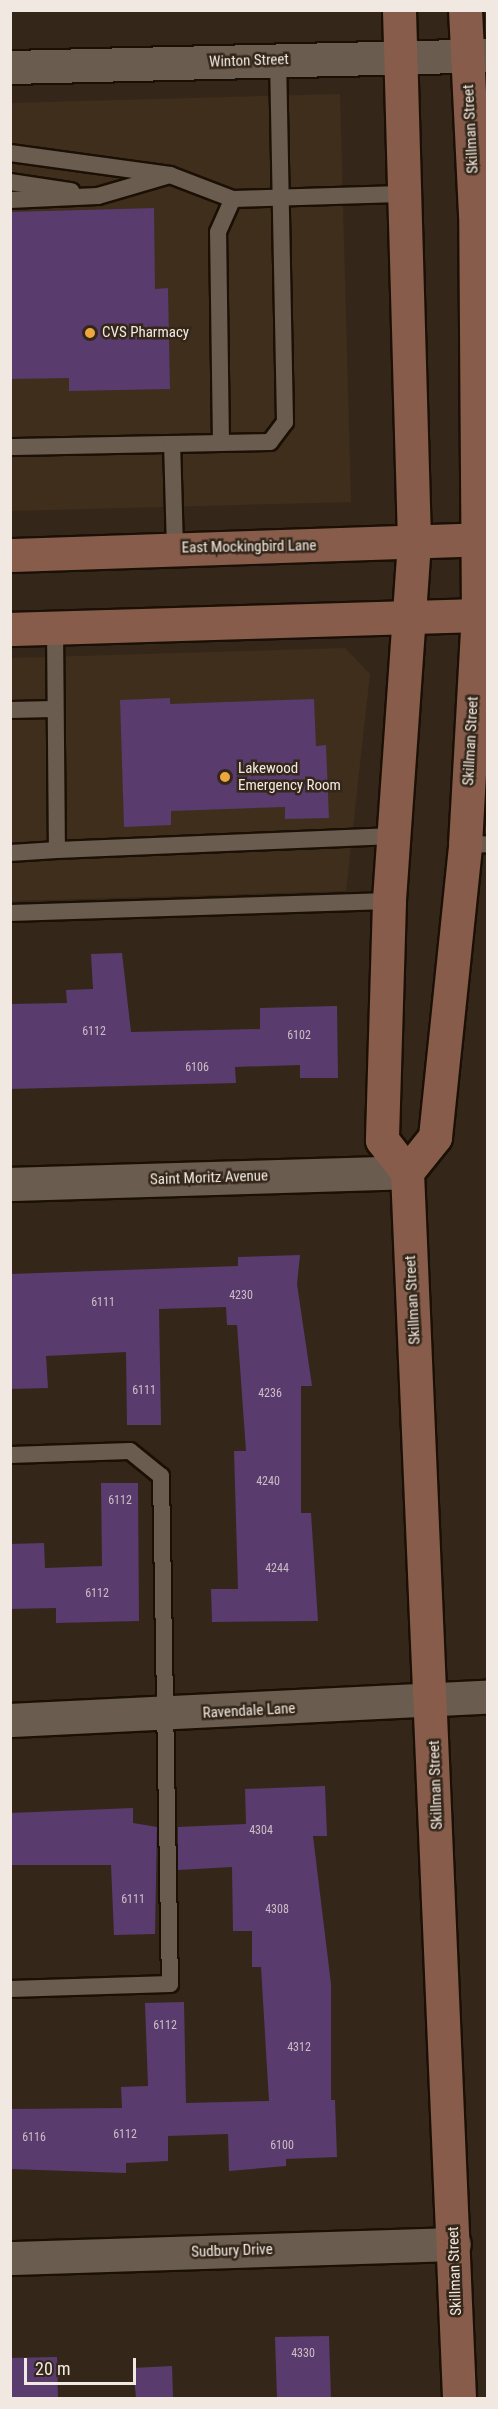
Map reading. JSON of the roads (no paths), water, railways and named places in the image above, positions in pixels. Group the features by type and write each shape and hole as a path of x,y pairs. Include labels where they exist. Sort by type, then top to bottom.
{"main road":[{"path":"399,10 401,194 414,542 389,902 382,1140 407,1172"},
{"name":"Skillman Street","path":"459,2398 433,1701 407,1172 435,1137 476,844 483,615 482,290 477,55 465,10"},
{"name":"East Mockingbird Lane","path":"10,555 483,539"},
{"path":"10,629 409,619 483,615"}],"street":[{"name":"Winton Street","path":"10,68 477,55"},
{"name":"Saint Moritz Avenue","path":"10,1184 407,1172"},
{"name":"Ravendale Lane","path":"10,1720 170,1716 488,1697"},
{"name":"Sudbury Drive","path":"10,2258 454,2244"}],"lane":[{"path":"10,447 270,442 285,422 278,60"},
{"path":"10,153 170,175 233,199 401,194"},
{"path":"10,200 98,196 170,175"},
{"path":"10,182 98,196"},
{"path":"221,443 218,231 233,199"},
{"path":"172,444 174,549"},
{"path":"55,628 57,850"},
{"path":"10,710 54,709"},
{"path":"10,853 394,836"},
{"path":"10,913 389,902"},
{"path":"10,1455 130,1451 161,1476 170,1716 170,1984 10,1989"}],"place":[{"name":"CVS Pharmacy","path":"90,333"},
{"name":"Lakewood Emergency Room","path":"225,777"}]}
